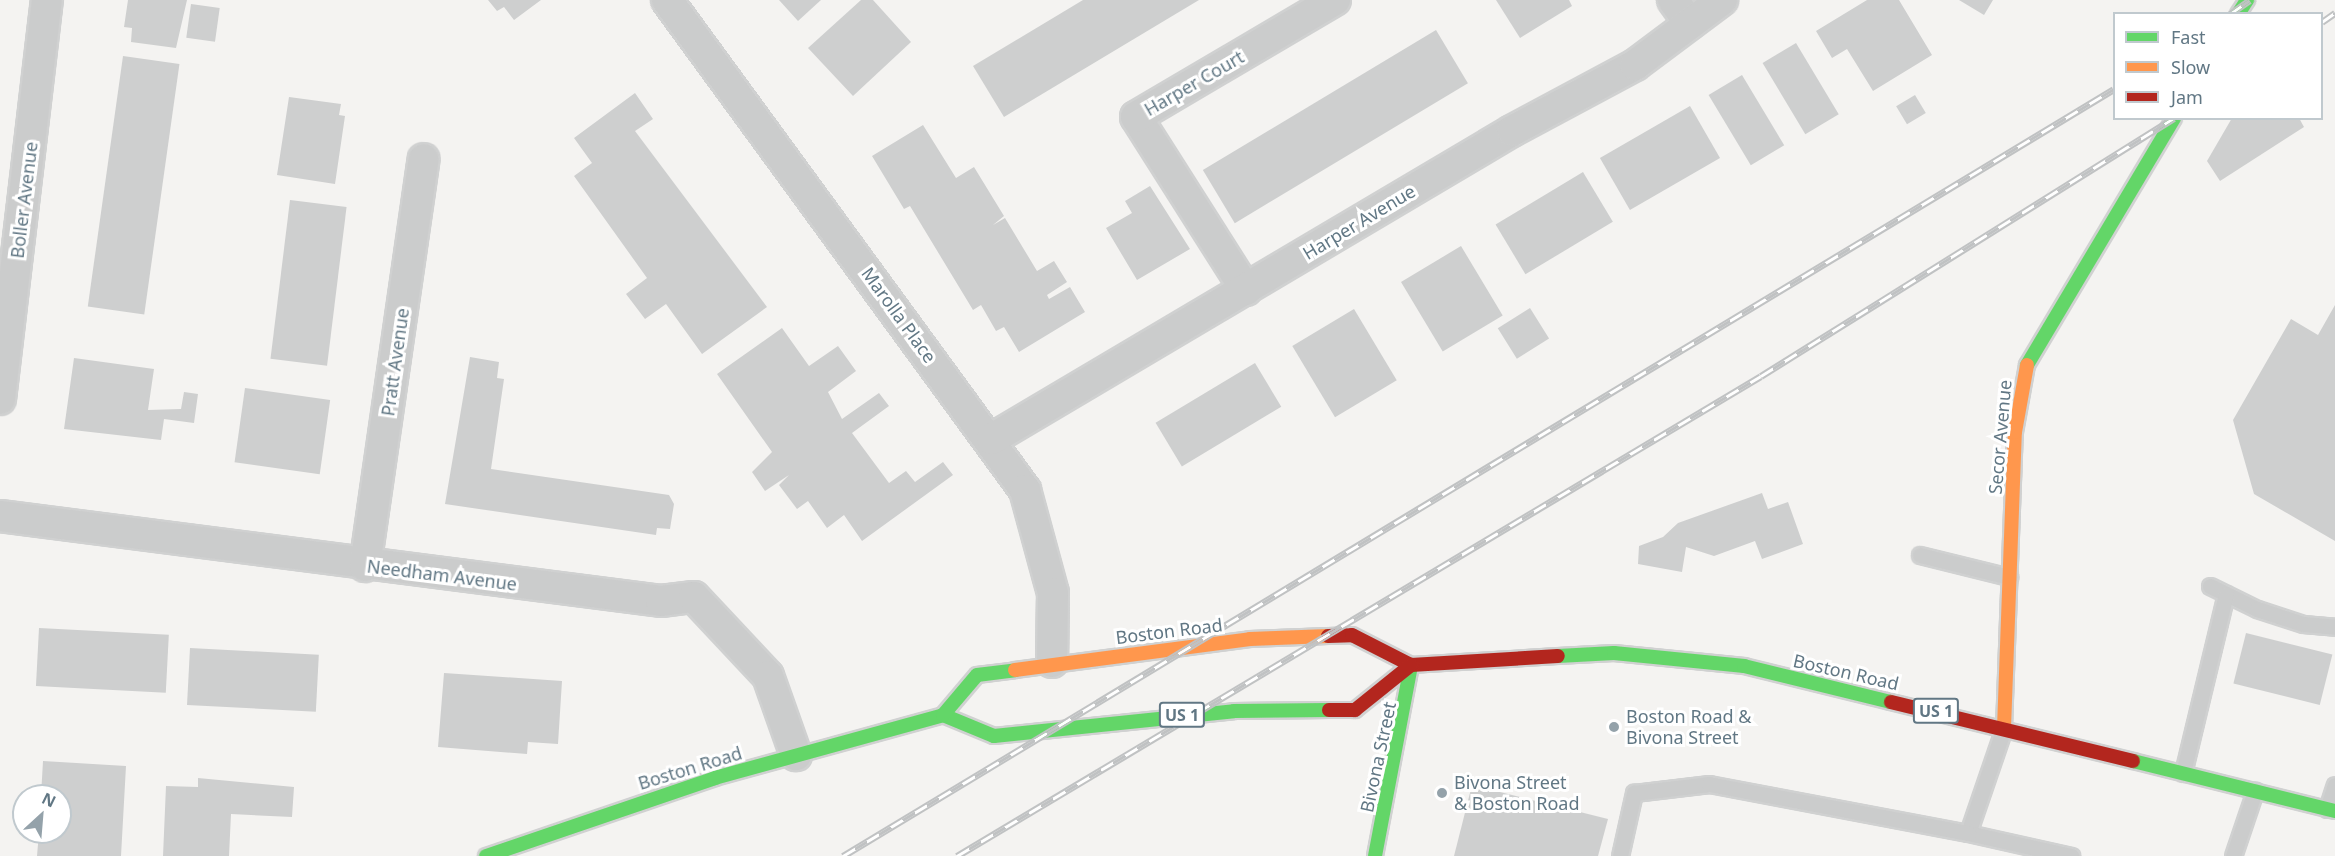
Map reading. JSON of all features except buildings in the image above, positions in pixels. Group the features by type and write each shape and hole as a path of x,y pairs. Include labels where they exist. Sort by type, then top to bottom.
{"main road":[{"name":"Secor Avenue","path":"2004,728 2015,432 2026,367 2173,120"},
{"name":"Boston Road","path":"486,856 595,816 796,755 943,715 977,675 1052,662 1250,639 1352,635 1411,665 1614,653 1675,656 1744,666 2331,810"},
{"name":"US 1","path":"943,715 994,736 1234,711 1355,710 1411,665"},
{"name":"Bivona Street","path":"1375,856 1409,698 1411,665"}],"street":[{"name":"Boller Avenue","path":"0,399 47,0"},
{"name":"Marolla Place","path":"667,0 992,440 1026,490 1045,547 1053,593 1052,662"},
{"name":"Harper Court","path":"1246,290 1136,117 1335,0"},
{"name":"Harper Avenue","path":"992,440 1512,131 1635,64 1682,12 1722,0"},
{"name":"Pratt Avenue","path":"365,566 424,159"},
{"name":"Needham Avenue","path":"0,516 365,566 661,601 694,597 768,676 796,755"}],"lane":[{"path":"1920,555 2009,577"},
{"path":"2210,586 2303,624 2335,627"},
{"path":"2184,773 2226,594"},
{"path":"1968,833 2004,728"},
{"path":"1620,856 1634,793 1709,784 1968,833 2071,856"},
{"path":"2331,810 2335,785"},
{"path":"2233,856 2255,791"}],"railway":[{"path":"2233,12 2250,0"},
{"path":"2323,21 2335,13"},
{"path":"843,856 2113,90"},
{"path":"957,856 1761,376 2171,120"}],"traffic: fast":[{"path":"2239,12 2247,0"},
{"path":"2027,365 2173,120"},
{"path":"1558,656 1614,653 1744,666 1891,702"},
{"path":"1375,856 1411,665"},
{"path":"486,856 715,778 943,715 977,675 1015,670"},
{"path":"943,715 994,736 1234,711 1329,710"},
{"path":"2133,761 2335,811"}],"traffic: slow":[{"path":"2004,728 2015,432 2027,365"},
{"path":"1015,670 1250,639 1328,636"}],"traffic: jam":[{"path":"1328,636 1352,635 1411,665 1558,656"},
{"path":"1329,710 1355,710 1411,665"},
{"path":"1891,702 2133,761"}],"place":[{"name":"Boston Road & Bivona Street","path":"1614,727"},
{"name":"Bivona Street & Boston Road","path":"1442,793"}]}
